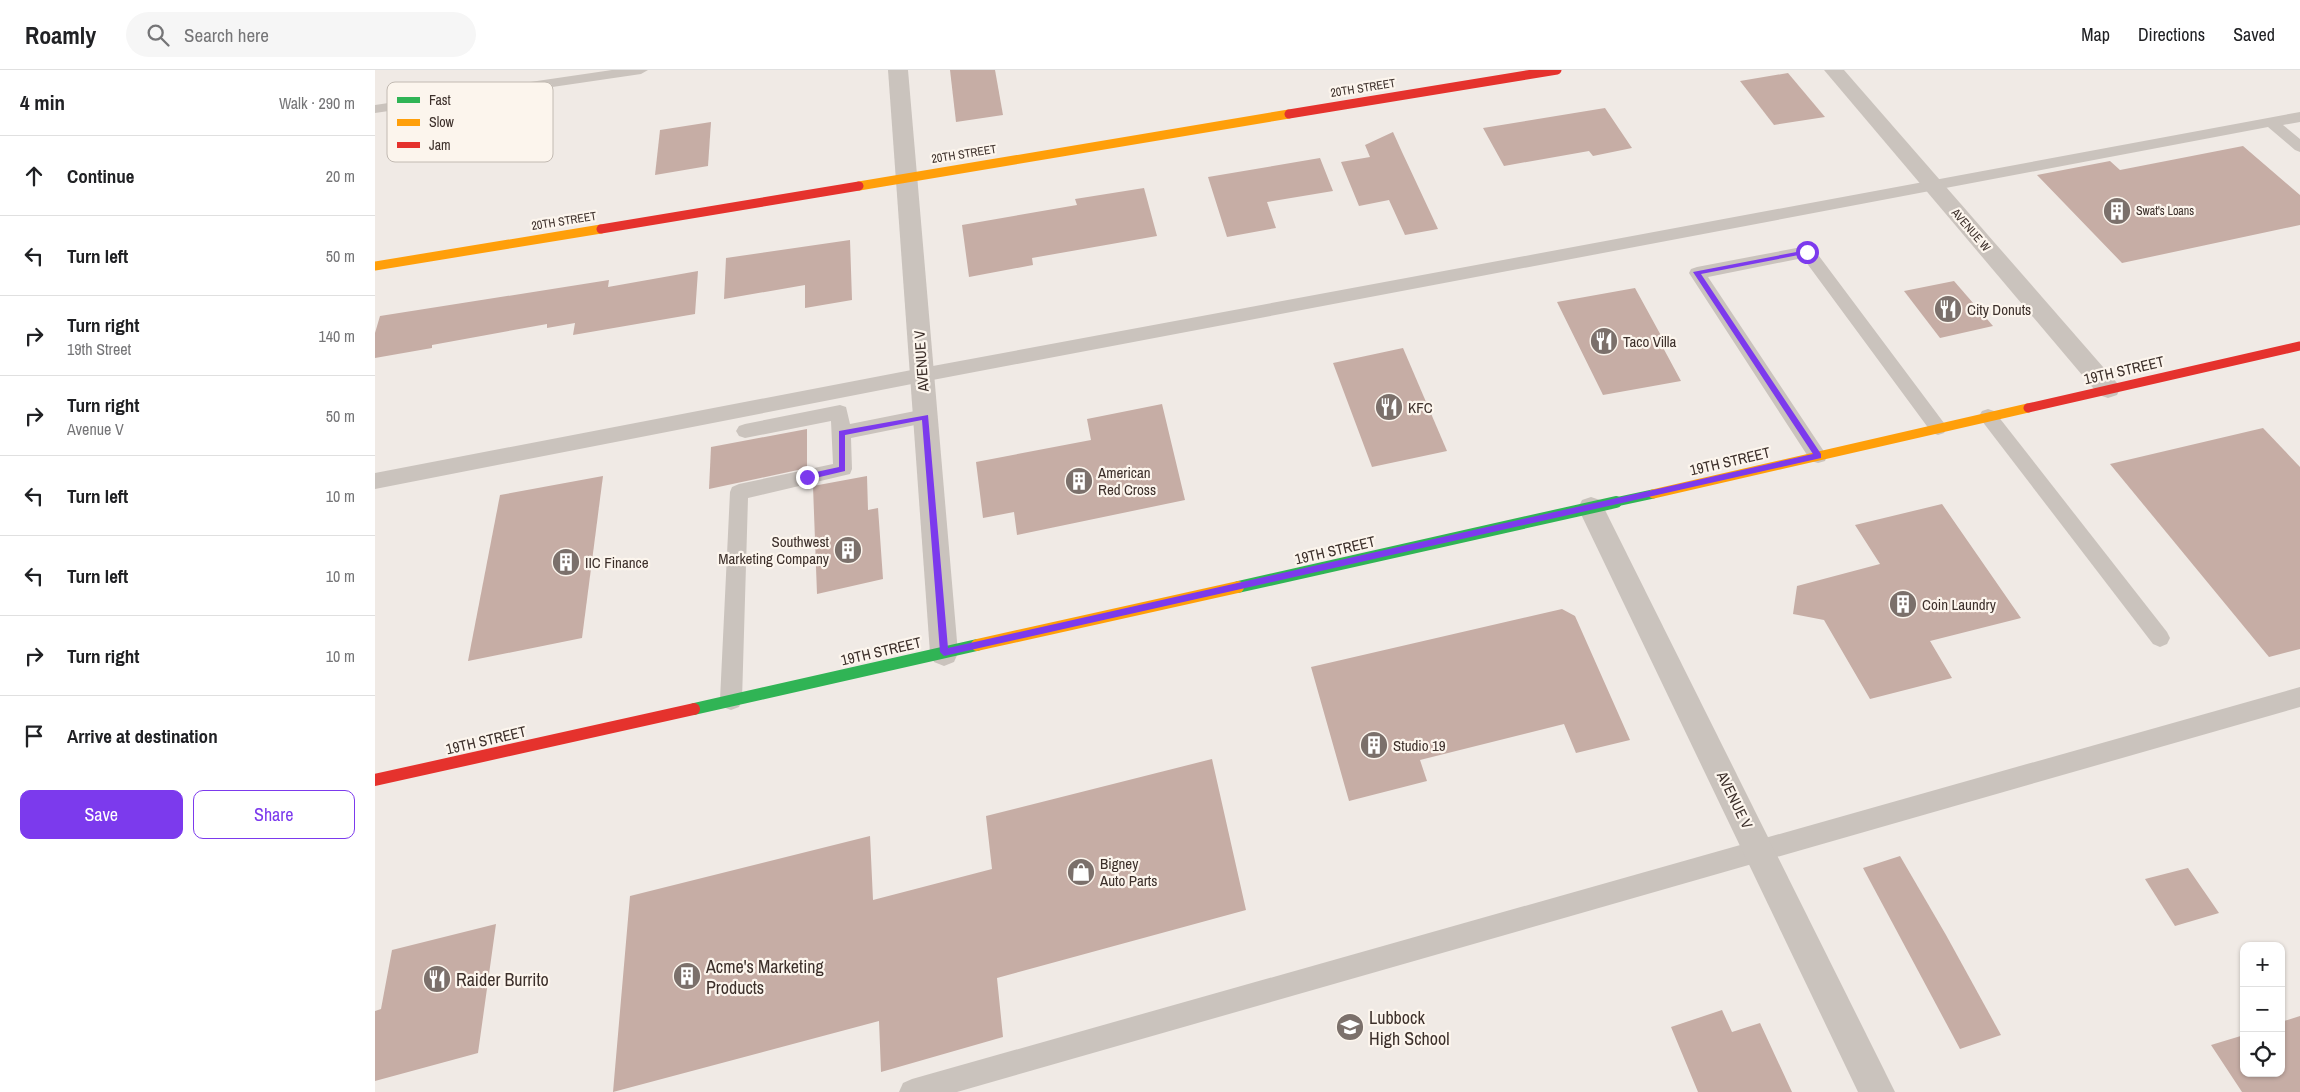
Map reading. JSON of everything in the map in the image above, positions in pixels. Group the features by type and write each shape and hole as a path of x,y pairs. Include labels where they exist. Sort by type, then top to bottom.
{"main road":[{"name":"20TH STREET","path":"375,266 1557,70"},
{"name":"19TH STREET","path":"375,780 1591,508 2300,346"}],"street":[{"name":"AVENUE V","path":"898,70 944,652"},
{"name":"AVENUE W","path":"1834,70 2108,389"},
{"name":"AVENUE V","path":"1591,508 1877,1092"}],"lane":[{"path":"553,83 641,70"},
{"path":"375,481 922,375 2300,117"},
{"path":"2271,122 2298,143"},
{"path":"1819,456 1697,272 1807,252 1938,428"},
{"path":"731,700 739,492 843,469 841,412 745,431"},
{"path":"842,433 925,416"},
{"path":"1988,416 2160,638"},
{"path":"912,1092 1761,852 2300,697"}],"building":[{"path":"950,70 995,70 1003,115 956,122"},
{"path":"1788,73 1825,117 1774,125 1740,81"},
{"path":"1605,108 1632,148 1593,156 1589,151 1504,166 1483,128"},
{"path":"711,122 708,166 655,175 660,130"},
{"path":"1393,132 1438,229 1405,235 1389,200 1359,206 1341,162 1370,157 1365,145"},
{"path":"2243,146 2300,195 2300,225 2122,263 2037,175 2110,161 2120,170"},
{"path":"1320,158 1333,191 1267,202 1276,228 1227,237 1208,177"},
{"path":"1144,188 1157,236 1032,258 1033,265 969,277 962,225 1077,205 1075,199"},
{"path":"850,240 852,300 805,308 805,285 724,299 726,258"},
{"path":"698,271 695,314 573,335 575,323 547,328 547,324 432,345 432,348 375,358 375,333 380,316 609,280 608,287"},
{"name":"City Donuts","path":"1954,281 1993,326 1940,338 1904,291"},
{"name":"Taco Villa","path":"1635,288 1664,341 1660,342 1681,381 1603,395 1557,302"},
{"name":"KFC","path":"1403,348 1447,451 1372,467 1333,363"},
{"name":"American Red Cross","path":"1162,404 1185,500 1017,535 1014,512 983,518 976,462 1091,440 1087,419"},
{"path":"2263,428 2300,467 2300,649 2269,657 2110,464"},
{"path":"807,429 807,468 709,489 711,447"},
{"path":"603,476 582,638 468,661 500,495"},
{"name":"Southwest Marketing Company","path":"867,476 868,510 878,508 883,579 817,594 813,486"},
{"name":"Coin Laundry","path":"1942,504 2021,618 1930,641 1952,678 1870,699 1824,620 1793,614 1797,586 1880,564 1855,525"},
{"path":"1562,609 1575,616 1630,740 1576,753 1564,724 1420,760 1427,781 1349,801 1311,667"},
{"path":"1212,759 1246,910 997,978 1003,1037 881,1072 879,1021 613,1092 630,896 870,836 873,900 992,869 986,816"},
{"path":"1900,856 2001,1035 1960,1049 1863,868"},
{"path":"2188,868 2219,913 2175,926 2145,879"},
{"name":"Raider Burrito","path":"496,924 478,1053 375,1081 375,1011 381,1009 392,950"},
{"path":"1722,1010 1732,1032 1760,1023 1792,1092 1698,1092 1671,1027"},
{"path":"2300,1016 2300,1092 2242,1092 2211,1045 2240,1036 2240,1077 2285,1077 2285,1021"}],"traffic: fast":[{"path":"1238,587 1653,494"},
{"path":"694,709 977,645"}],"traffic: slow":[{"path":"859,186 1289,114"},
{"path":"375,266 601,229"},
{"path":"1653,494 2028,408"},
{"path":"977,645 1238,587"}],"traffic: jam":[{"path":"1289,114 1557,70"},
{"path":"601,229 859,186"},
{"path":"2028,408 2300,346"},
{"path":"375,780 694,709"}],"place":[{"name":"Swat's Loans","path":"2117,211"},
{"name":"City Donuts","path":"1948,309"},
{"name":"Taco Villa","path":"1604,341"},
{"name":"KFC","path":"1389,407"},
{"name":"American Red Cross","path":"1079,481"},
{"name":"Southwest Marketing Company","path":"848,550"},
{"name":"IIC Finance","path":"566,562"},
{"name":"Coin Laundry","path":"1903,604"},
{"name":"Studio 19","path":"1374,745"},
{"name":"Bigney Auto Parts","path":"1081,872"},
{"name":"Acme's Marketing Products","path":"687,976"},
{"name":"Raider Burrito","path":"437,979"},
{"name":"Lubbock High School","path":"1350,1027"}],"route":[{"path":"807,477 843,469 842,433 925,416 944,652 1591,508 1819,456 1697,272 1807,252"}]}
